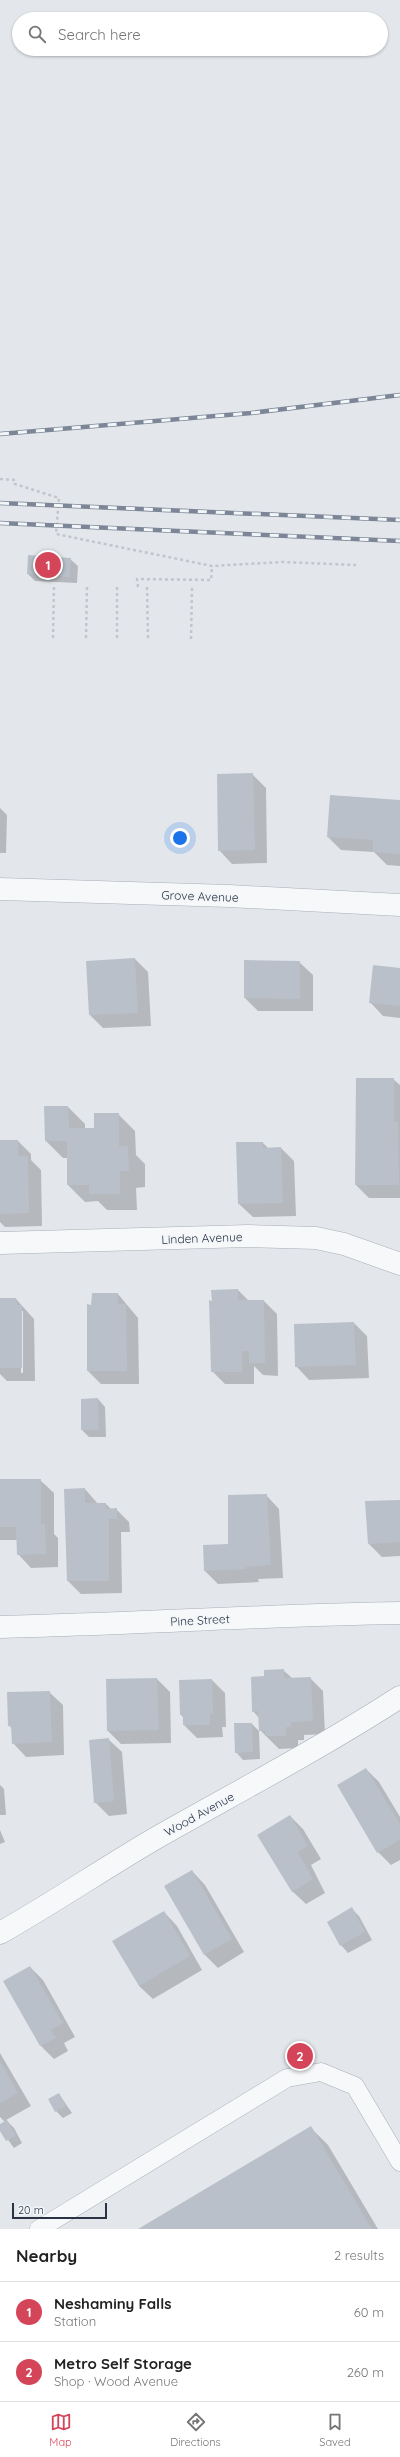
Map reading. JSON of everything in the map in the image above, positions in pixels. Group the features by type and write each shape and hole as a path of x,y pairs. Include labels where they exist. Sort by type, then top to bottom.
{"street":[{"name":"Grove Avenue","path":"0,889 229,896 400,905"},
{"name":"Linden Avenue","path":"0,1243 248,1236 316,1238 344,1244 400,1264"},
{"name":"Pine Street","path":"0,1627 126,1624 294,1614 400,1613"},
{"name":"Wood Avenue","path":"0,1933 41,1910 154,1839 306,1753 400,1697"}],"lane":[{"path":"38,2229 287,2078 320,2072 355,2086 400,2162"}],"path":[{"path":"0,480 15,480 15,484 59,498 56,534 212,566 282,562 356,565"},
{"path":"138,587 138,579 211,580 212,566"},
{"path":"53,638 54,586"},
{"path":"86,587 86,638"},
{"path":"117,587 117,638"},
{"path":"147,587 148,638"},
{"path":"191,639 192,588"}],"building":[{"path":"28,555 71,558 70,577 27,574"},
{"path":"253,773 255,850 218,851 217,774"},
{"path":"330,795 400,800 400,854 373,852 373,840 327,837"},
{"path":"135,958 138,1013 89,1015 86,961"},
{"path":"244,960 300,961 300,999 244,998"},
{"path":"373,965 400,968 400,1006 369,1003"},
{"path":"356,1078 394,1078 394,1122 398,1122 399,1185 355,1185"},
{"path":"44,1106 68,1106 69,1128 94,1128 94,1113 119,1113 119,1146 128,1146 129,1171 120,1171 120,1194 89,1194 89,1185 67,1185 67,1141 45,1141"},
{"path":"0,1140 18,1140 18,1156 28,1156 29,1213 0,1214"},
{"path":"236,1142 263,1142 263,1148 281,1147 283,1203 238,1204"},
{"path":"238,1289 238,1300 264,1300 265,1363 249,1363 249,1351 242,1351 242,1372 211,1372 209,1300 212,1301 211,1290"},
{"path":"92,1293 118,1293 118,1304 126,1304 127,1371 87,1371 87,1304 91,1305"},
{"path":"0,1298 16,1298 17,1305 22,1305 22,1368 0,1368"},
{"path":"354,1322 356,1365 295,1367 294,1324"},
{"path":"98,1398 99,1430 81,1430 81,1399"},
{"path":"0,1479 41,1479 41,1524 45,1524 46,1554 17,1555 16,1527 0,1527"},
{"path":"85,1488 85,1503 106,1503 106,1509 117,1508 117,1519 109,1519 109,1581 67,1581 64,1489"},
{"path":"267,1494 271,1565 246,1567 246,1569 204,1571 203,1545 228,1544 228,1495"},
{"path":"400,1500 400,1542 368,1544 365,1501"},
{"path":"284,1669 284,1678 311,1677 313,1721 291,1722 291,1727 286,1727 286,1736 265,1736 265,1731 259,1731 258,1711 252,1712 251,1677 264,1676 264,1670"},
{"path":"157,1678 159,1730 107,1731 106,1679"},
{"path":"212,1679 213,1714 210,1714 210,1725 183,1725 183,1715 180,1715 179,1680"},
{"path":"50,1691 52,1742 12,1744 11,1726 8,1726 7,1692"},
{"path":"234,1723 252,1723 253,1752 235,1753"},
{"path":"109,1738 114,1801 94,1803 89,1740"},
{"path":"366,1768 400,1824 400,1840 377,1853 337,1785"},
{"path":"290,1815 308,1846 298,1852 313,1879 292,1892 257,1835"},
{"path":"192,1870 232,1939 204,1955 164,1886"},
{"path":"352,1907 365,1932 340,1946 327,1922"},
{"path":"164,1911 190,1956 139,1986 112,1941"},
{"path":"30,1966 63,2023 51,2030 56,2038 40,2046 3,1981"},
{"path":"0,2061 18,2093 0,2103"},
{"path":"59,2093 66,2106 55,2112 48,2099"},
{"path":"7,2120 16,2136 6,2141 0,2131 0,2124"},
{"path":"311,2126 372,2229 138,2229"}],"railway":[{"path":"0,434 251,413 400,395"},
{"path":"0,503 400,520"},
{"path":"0,523 400,541"}],"place":[{"name":"Neshaminy Falls","path":"48,565"},
{"name":"Metro Self Storage","path":"300,2056"}]}
